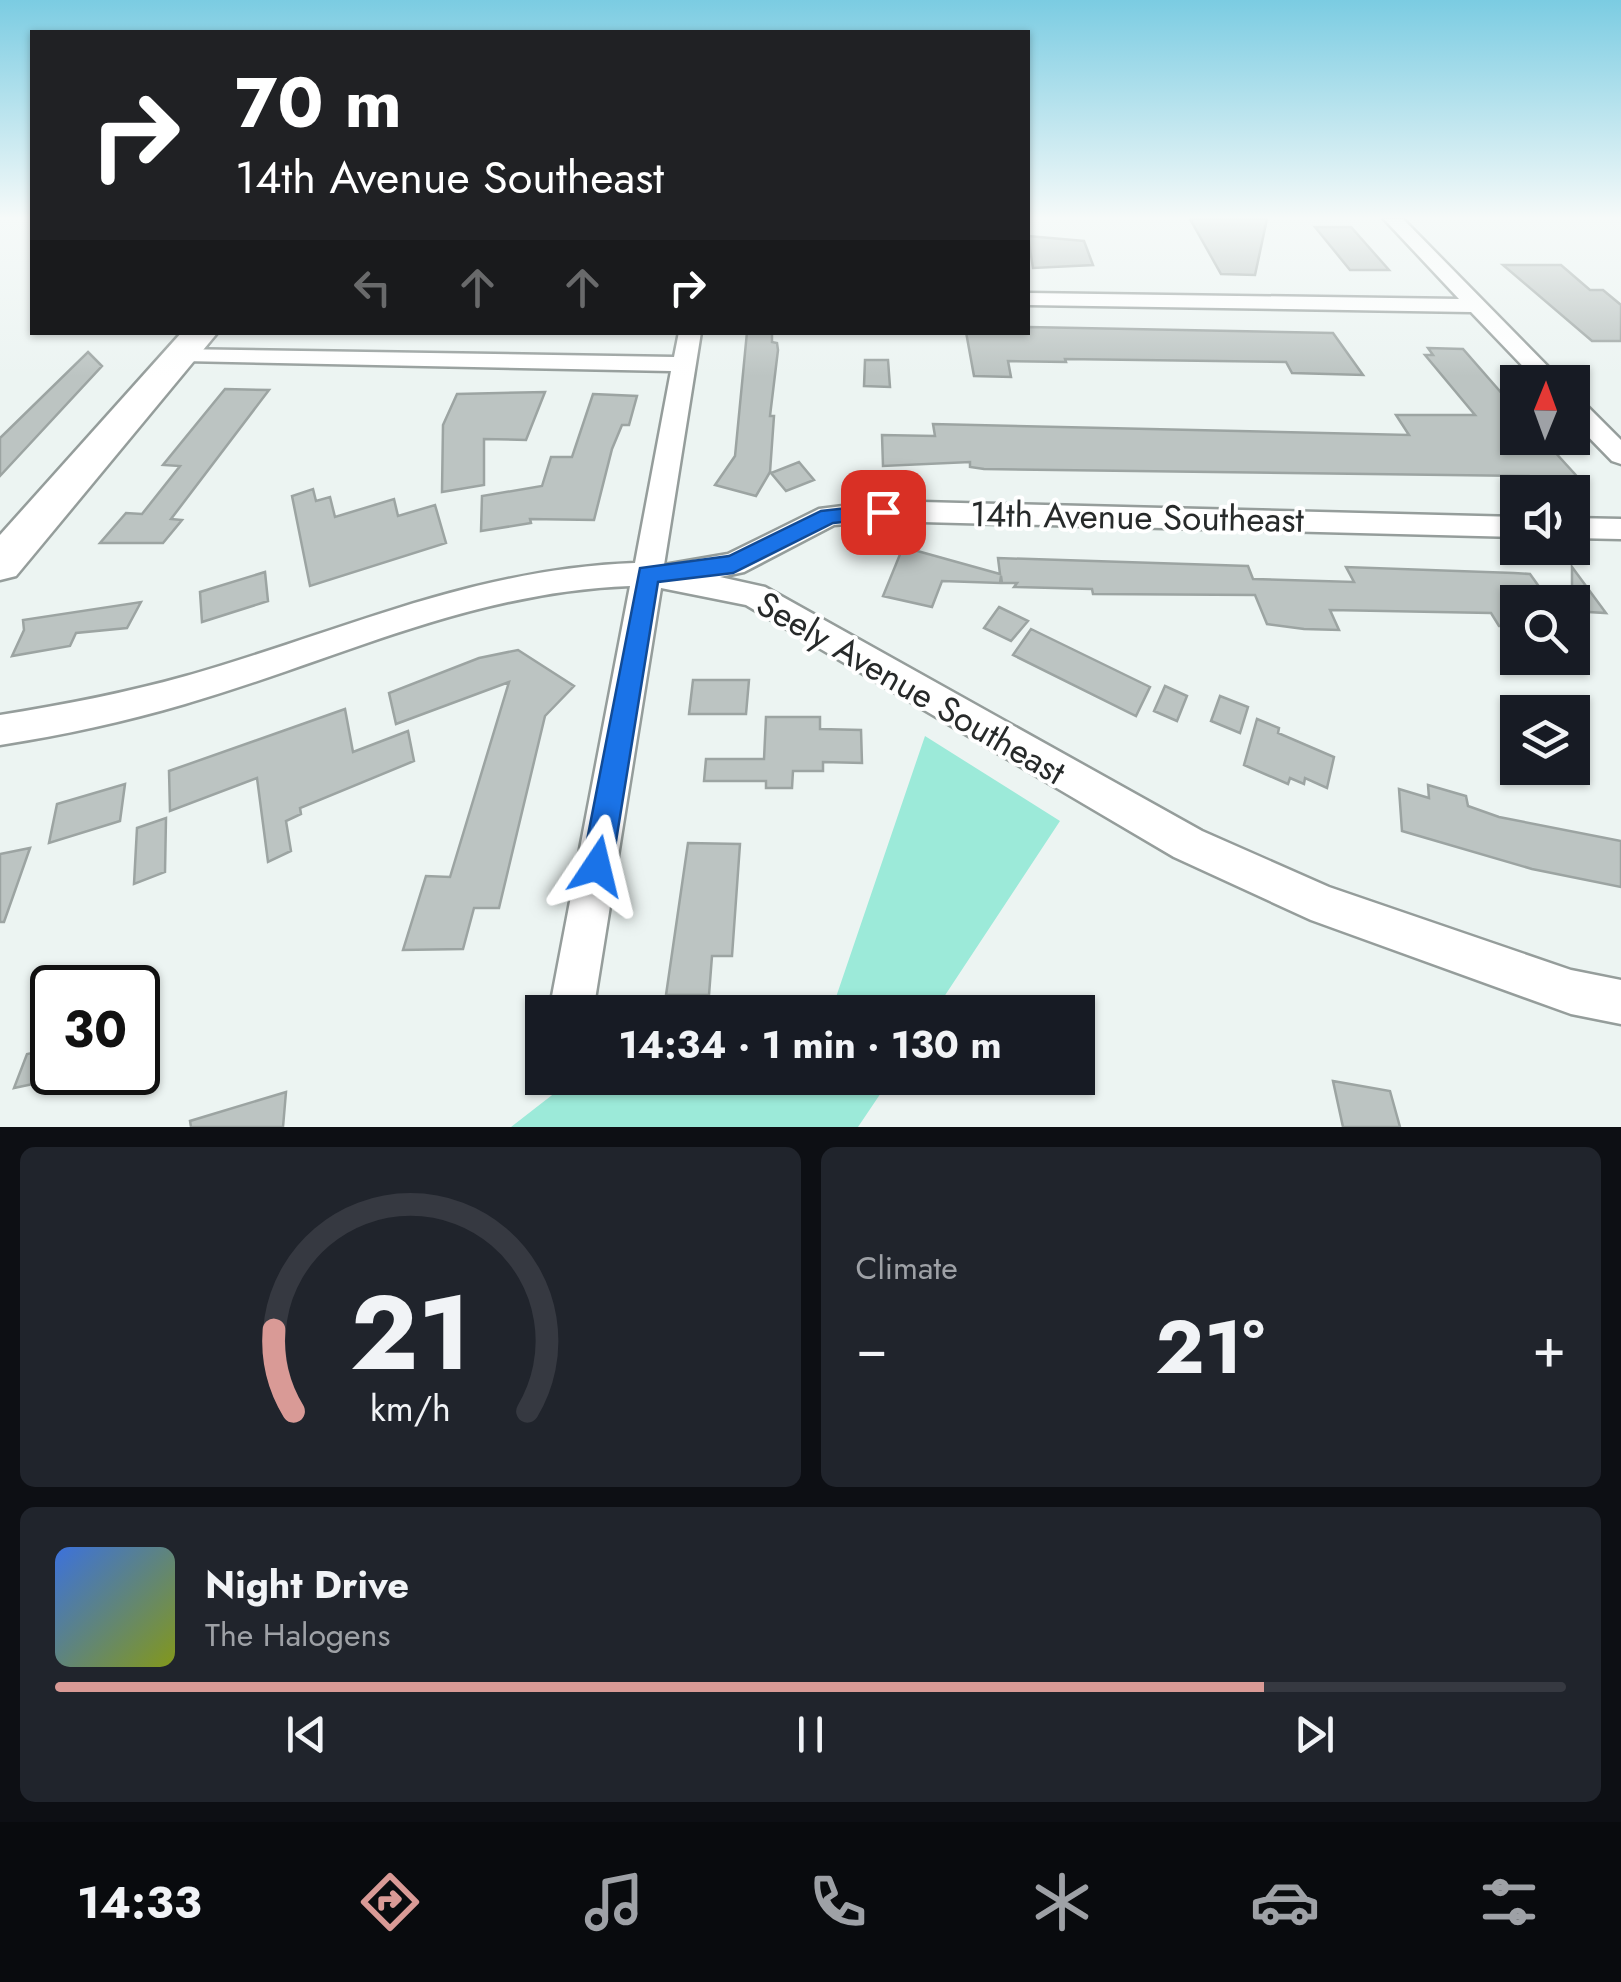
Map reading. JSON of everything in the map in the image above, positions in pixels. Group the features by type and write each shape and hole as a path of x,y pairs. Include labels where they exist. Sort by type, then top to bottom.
{"street":[{"path":"1444,272 1534,365"},
{"path":"1030,299 1477,306"},
{"path":"0,564 192,343 687,348 574,995"},
{"path":"1590,423 1621,455"},
{"name":"14th Avenue Southeast","path":"648,574 733,564 828,516 883,512 1500,526"},
{"path":"1590,528 1621,529"},
{"name":"Seely Avenue Southeast","path":"0,730 74,718 186,690 478,594 568,577 648,574 754,595 1188,844 1325,906 1571,992 1621,1002"}],"green space":[{"path":"925,736 1060,821 945,995 837,995"},
{"path":"552,1095 880,1095 858,1127 511,1127"}],"building":[{"path":"1220,272 1256,272 1255,275"},
{"path":"1511,272 1569,272 1590,290 1603,290 1621,305 1621,341 1592,341"},
{"path":"1030,327 1333,333 1363,375 1292,373 1286,362 1065,359 1066,362 1008,361 1011,377 974,376 967,335 1030,335"},
{"path":"747,335 772,335 778,350 770,416 774,416 770,472 756,496 715,485 735,456"},
{"path":"1428,348 1463,349 1500,391 1500,455 1557,455 1576,475 984,469 970,467 970,462 883,466 882,435 935,436 933,424 1409,435 1396,415 1475,415 1425,355 1433,355"},
{"path":"88,352 102,366 0,476 0,438"},
{"path":"865,360 888,360 890,387 864,386"},
{"path":"225,389 269,390 171,519 182,520 163,543 100,543 126,513 142,514 180,466 163,465"},
{"path":"545,392 526,440 484,439 484,485 442,492 443,425 457,394"},
{"path":"593,394 637,396 629,425 622,425 612,449 594,520 530,519 531,523 481,531 482,496 542,486 551,457 572,457"},
{"path":"799,462 814,480 786,491 771,473"},
{"path":"313,489 316,501 330,497 335,517 394,499 398,516 435,505 446,543 310,586 292,496"},
{"path":"903,547 1000,574 998,558 1248,566 1253,579 1354,582 1346,567 1530,574 1538,585 1500,585 1500,626 1491,613 1330,610 1339,630 1267,624 1255,595 1093,594 1092,589 1014,587 1017,583 1002,583 1001,576 1000,583 942,581 932,607 883,596"},
{"path":"1572,567 1585,585 1572,585"},
{"path":"265,572 268,601 202,622 200,592"},
{"path":"1590,591 1606,613 1590,612"},
{"path":"141,602 127,628 76,633 70,646 12,656 24,630 23,620"},
{"path":"999,607 1028,621 1011,641 984,628"},
{"path":"1031,629 1150,687 1136,716 1013,655"},
{"path":"518,650 574,686 545,716 499,908 474,908 463,949 403,950 426,876 450,877 509,682 396,724 389,693 479,658"},
{"path":"693,680 749,680 746,714 689,714"},
{"path":"1165,686 1187,696 1177,721 1154,711"},
{"path":"1220,696 1248,707 1240,733 1211,721"},
{"path":"345,709 353,752 408,731 414,761 300,808 301,814 286,821 291,851 268,862 257,778 170,811 169,771"},
{"path":"766,717 820,717 820,729 861,730 862,763 823,762 823,771 793,771 792,788 766,788 766,781 704,781 706,759 764,759"},
{"path":"1257,719 1279,728 1278,733 1334,757 1327,788 1305,778 1304,784 1290,778 1288,784 1244,765"},
{"path":"125,784 120,821 49,843 57,804"},
{"path":"1428,785 1466,796 1468,806 1499,817 1621,841 1621,887 1532,869 1402,831 1399,789 1429,798"},
{"path":"166,818 165,872 134,884 137,828"},
{"path":"688,843 740,844 732,956 712,956 709,995 666,995"},
{"path":"30,848 4,922 0,922 0,854"},
{"path":"30,1053 30,1085 14,1088"},
{"path":"1333,1081 1390,1091 1400,1127 1343,1127"},
{"path":"286,1092 283,1127 191,1127 190,1121"}],"route":[{"path":"597,866 648,574 733,564 828,516 883,512"}]}
